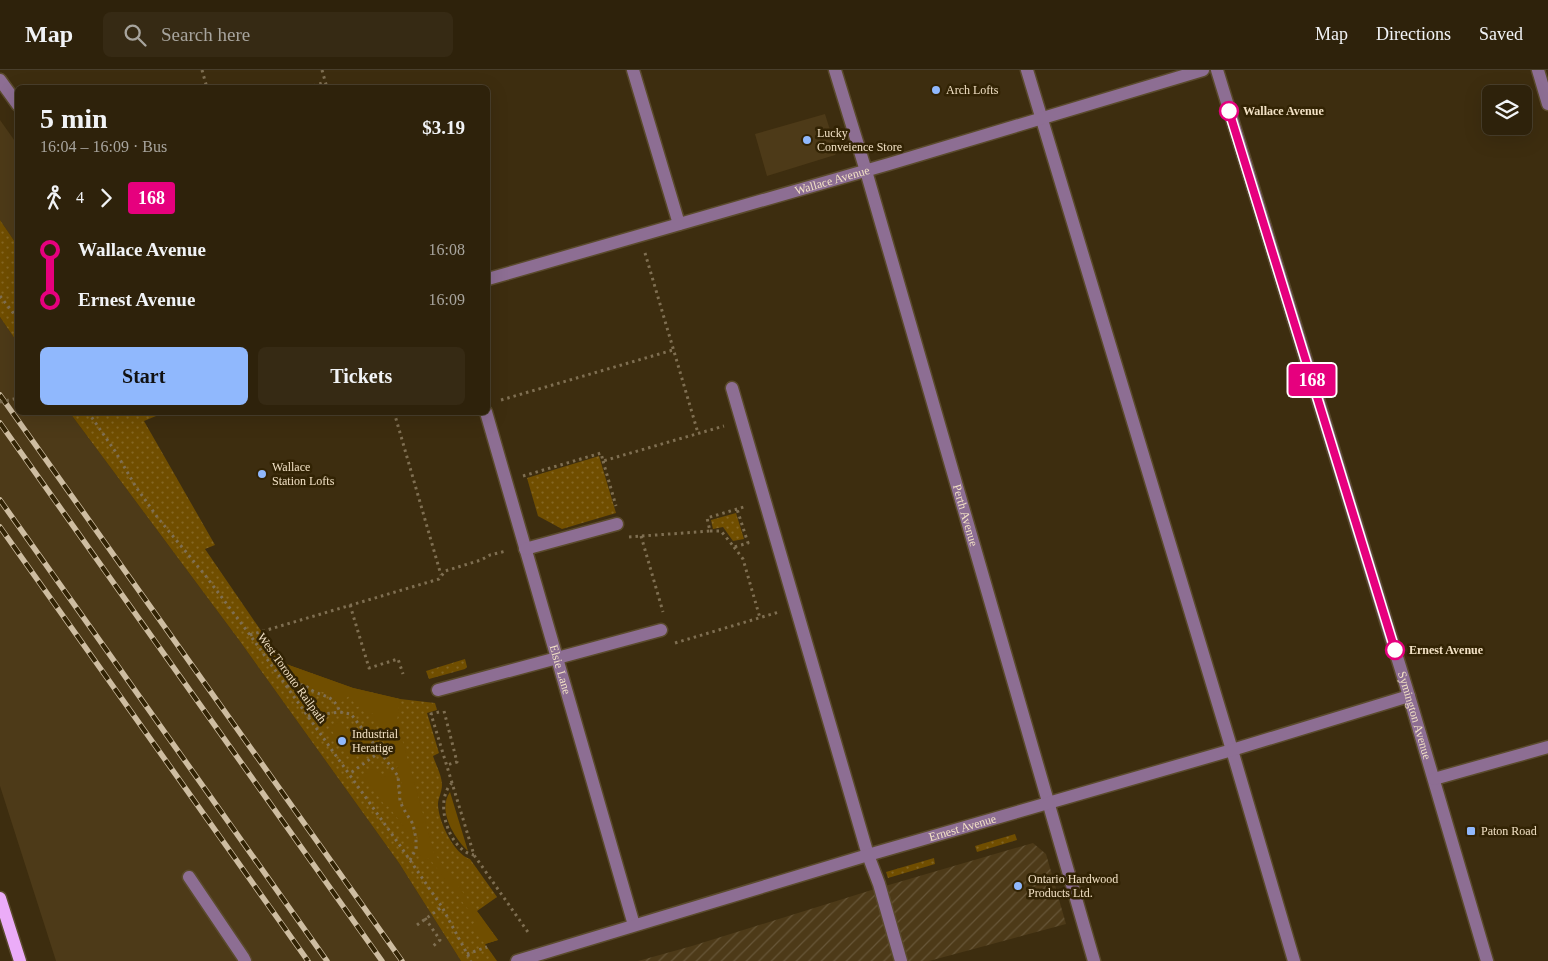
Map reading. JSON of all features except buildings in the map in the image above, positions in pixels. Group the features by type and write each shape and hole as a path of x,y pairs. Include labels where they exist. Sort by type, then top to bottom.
{"main road":[{"path":"0,898 20,961"}],"street":[{"path":"633,70 679,224"},
{"name":"Perth Avenue","path":"835,70 866,170 1094,961"},
{"path":"1027,70 1294,961"},
{"name":"Wallace Avenue","path":"490,278 1042,119 1203,70"},
{"name":"Symington Avenue","path":"1217,70 1409,696 1487,961"},
{"path":"1538,70 1548,104"},
{"path":"0,80 15,101"},
{"path":"732,388 868,855 879,884 901,961"},
{"name":"Elsie Lane","path":"487,415 634,925"},
{"path":"525,549 617,524"},
{"path":"438,690 557,659 663,625"},
{"name":"Ernest Avenue","path":"516,961 1409,696"},
{"path":"1434,779 1548,747"},
{"path":"189,877 245,961"}],"path":[{"path":"202,70 206,85"},
{"path":"322,70 326,85"},
{"path":"316,85 325,82"},
{"path":"639,236 698,433"},
{"path":"0,296 15,315"},
{"path":"500,400 673,350"},
{"path":"0,402 15,399"},
{"name":"West Toronto Railpath","path":"90,415 158,518 205,575 250,635 410,860 442,907 471,961"},
{"path":"395,415 441,575"},
{"path":"603,461 741,420"},
{"path":"523,476 601,453 617,509"},
{"path":"710,532 707,518 765,500"},
{"path":"734,546 748,543 737,509"},
{"path":"626,537 721,531 743,560 760,618"},
{"path":"641,536 663,625"},
{"path":"250,635 439,579 445,571 506,551"},
{"path":"350,605 369,668 398,659 402,674"},
{"path":"672,644 795,607"},
{"path":"287,686 304,685 326,695 337,704 340,712"},
{"path":"308,716 340,712 351,714 398,776 400,801 413,824 416,839 416,848 410,860"},
{"path":"446,765 458,762 441,712 431,714 446,765 474,855 530,935"},
{"path":"349,774 380,752"},
{"path":"452,783 446,788 442,805 445,818 450,834 459,847 466,854 474,855"},
{"path":"416,925 442,907"},
{"path":"425,918 440,940 432,947"},
{"path":"467,954 488,947"}],"shaded area":[{"path":"825,114 837,152 835,155 767,176 755,134"},
{"path":"0,120 15,141 15,242 0,220"},
{"path":"0,220 15,242 15,339 0,317"},
{"path":"0,317 15,339 15,415 71,415 239,640 399,863 461,961 56,961 0,786"},
{"path":"71,415 156,415 144,421 215,545 205,549 283,663 353,688 400,699 435,703 437,710 427,713 439,753 433,756 442,782 438,802 439,811 444,828 453,844 458,851 470,859 497,897 477,911 498,940 485,944 497,961 461,961 399,863 239,640"},
{"path":"599,456 616,513 562,529 538,516 527,478"},
{"path":"736,513 744,539 733,541 723,527 713,529 711,520"},
{"path":"465,659 467,667 465,669 429,679 426,671"},
{"path":"283,663 353,688 400,699 397,721 434,853 498,940 485,944 470,926 477,921 429,858 424,861 418,851 417,831 402,801 402,784 396,768 398,766 391,756 393,753 382,738 387,733 372,713 367,716 349,696 339,704 327,693 297,682"},
{"path":"340,721 347,730 353,726 365,742 359,746 363,752 351,760 330,728"},
{"path":"374,768 382,778 393,771 395,774 399,802 413,829 414,847 409,840 412,837 388,806 386,807 363,775"},
{"path":"450,792 468,851 457,839 446,815 446,799"},
{"path":"1015,834 1017,840 977,852 975,846"},
{"path":"1033,843 1046,854 1066,924 929,961 638,961 875,889"},
{"path":"934,858 935,864 888,878 886,872"}],"railway":[{"path":"0,395 402,961"},
{"path":"0,423 382,961"},
{"path":"0,500 327,961"},
{"path":"0,527 308,961"}],"bus line":[{"name":"168","path":"1229,111 1395,650"}],"place":[{"name":"Arch Lofts","path":"936,90"},
{"name":"Wallace Avenue","path":"1229,111"},
{"name":"Lucky Conveience Store","path":"807,140"},
{"name":"Wallace Station Lofts","path":"262,474"},
{"name":"Ernest Avenue","path":"1395,650"},
{"name":"Industrial Heratige","path":"342,741"},
{"name":"Paton Road","path":"1471,831"},
{"name":"Ontario Hardwood Products Ltd.","path":"1018,886"}]}
